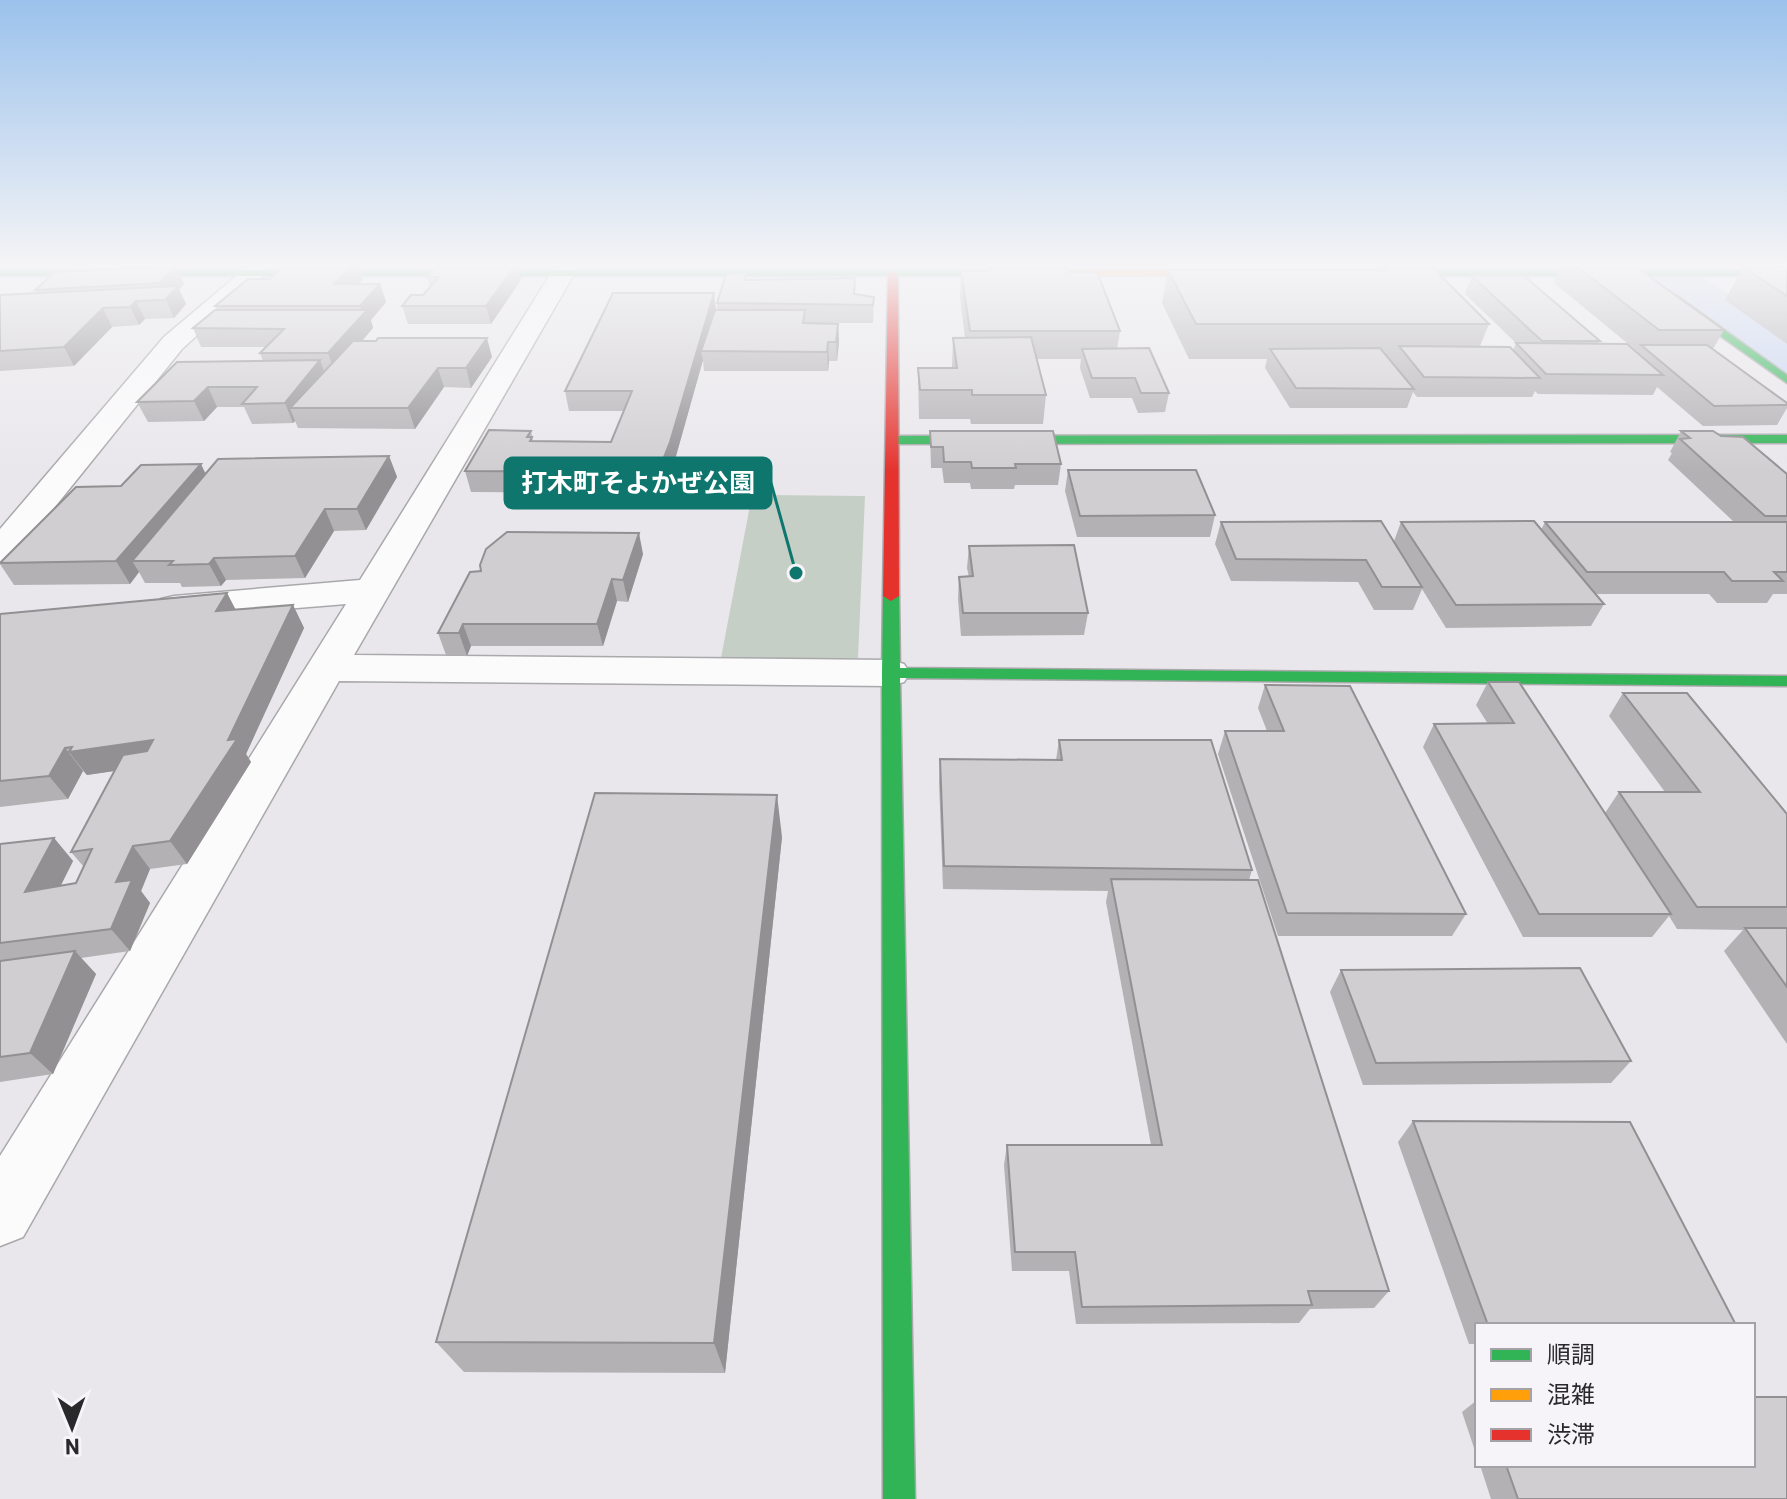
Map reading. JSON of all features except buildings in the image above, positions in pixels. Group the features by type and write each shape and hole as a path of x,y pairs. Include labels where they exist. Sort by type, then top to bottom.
{"street":[{"path":"0,551 173,343 186,332"},
{"path":"0,1214 117,1025 529,332"},
{"path":"893,332 890,673 899,1499"},
{"path":"1721,332 1787,380"},
{"path":"894,440 1787,439"},
{"path":"140,610 374,590"},
{"path":"328,668 1787,681"}],"shaded area":[{"path":"752,495 865,496 858,658 721,658"}],"waterway":[{"path":"1749,332 1787,358"}],"traffic: fast":[{"path":"1720,332 1787,380"},
{"path":"894,440 1787,439"},
{"path":"891,596 899,1499"},
{"path":"890,673 1787,681"}],"traffic: jam":[{"path":"891,596 893,332"}],"place":[{"name":"打木町そよかぜ公園","path":"796,573"}]}
